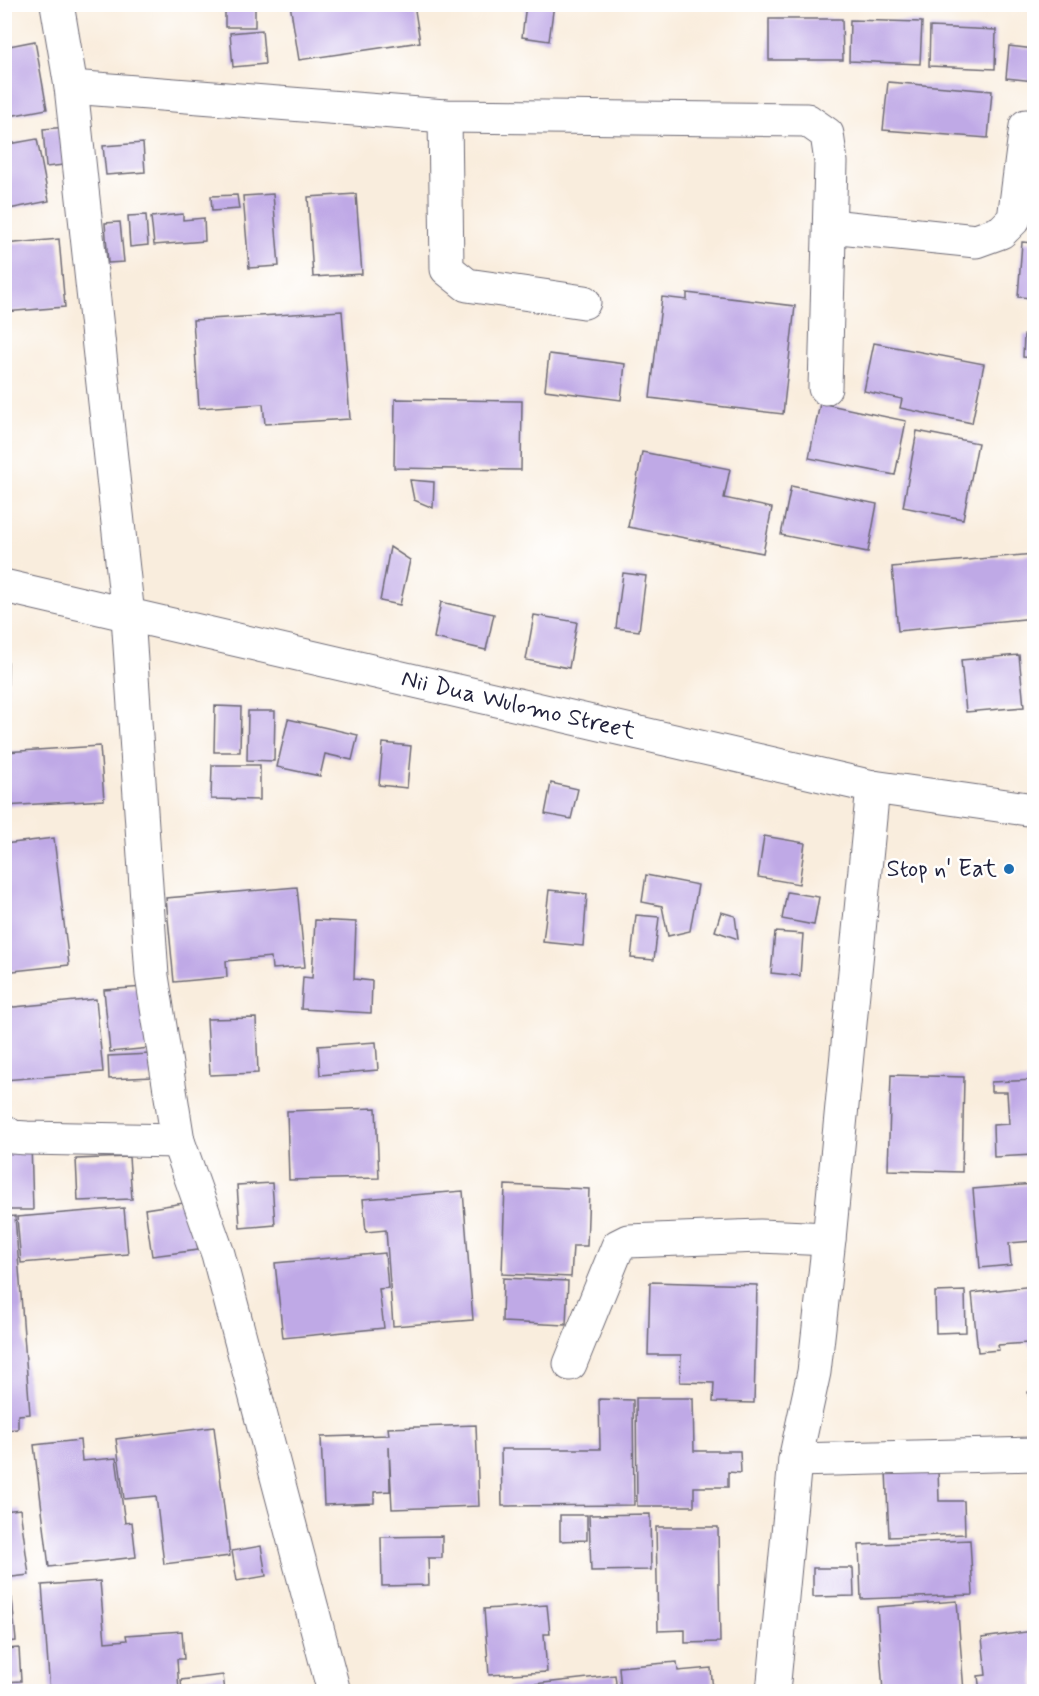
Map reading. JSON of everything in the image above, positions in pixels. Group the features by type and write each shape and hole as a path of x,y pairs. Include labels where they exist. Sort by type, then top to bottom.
{"street":[{"path":"57,4 71,87 128,616 152,976 178,1141 218,1254 334,1692"},
{"path":"71,87 445,116 807,120 827,134 831,162 825,388"},
{"path":"445,116 447,269 467,285 584,302"},
{"path":"830,226 976,240 1001,232 1014,219 1026,126"},
{"name":"Nii Dua Wulomo Street","path":"4,586 873,787 1035,810"},
{"path":"773,1692 795,1460 814,1372 829,1239 873,787"},
{"path":"4,1131 12,1137 27,1138 178,1141"},
{"path":"570,1365 618,1246 628,1241 749,1237 829,1239"},
{"path":"795,1460 1035,1454"}],"building":[{"path":"225,4 255,4 255,27 225,27"},
{"path":"290,4 414,4 420,42 299,60"},
{"path":"526,4 554,4 549,41 522,37"},
{"path":"769,19 842,19 843,60 769,60"},
{"path":"850,20 922,22 920,64 849,61"},
{"path":"930,27 996,30 995,69 929,66"},
{"path":"262,30 265,64 233,67 230,33"},
{"path":"35,41 47,109 4,117 4,47"},
{"path":"1009,46 1034,49 1034,81 1006,78"},
{"path":"888,82 992,91 988,138 883,130"},
{"path":"68,127 72,164 46,167 43,129"},
{"path":"37,139 49,201 4,210 4,145"},
{"path":"143,143 145,172 106,175 103,146"},
{"path":"273,194 279,266 249,268 243,196"},
{"path":"356,194 362,274 313,277 308,197"},
{"path":"237,195 239,209 212,211 211,196"},
{"path":"183,214 183,220 204,218 205,241 154,245 151,217"},
{"path":"146,215 148,245 130,247 128,216"},
{"path":"120,222 124,262 108,263 105,223"},
{"path":"59,239 65,307 4,312 4,244"},
{"path":"1022,242 1034,243 1034,298 1018,297"},
{"path":"687,293 795,306 783,414 650,398 662,297 687,300"},
{"path":"342,311 350,419 265,424 263,404 199,408 193,320"},
{"path":"1024,335 1034,335 1034,358 1023,357"},
{"path":"874,343 984,364 972,423 900,408 902,399 864,391"},
{"path":"549,354 625,364 621,400 545,390"},
{"path":"395,399 522,401 521,470 394,468"},
{"path":"820,403 906,421 895,475 809,458"},
{"path":"917,431 978,443 963,519 903,507"},
{"path":"642,452 730,469 724,498 772,508 763,553 628,527"},
{"path":"410,480 434,482 433,508 414,500"},
{"path":"791,486 877,504 868,552 781,535"},
{"path":"390,547 410,560 400,605 380,601"},
{"path":"1034,554 1034,618 898,631 892,567"},
{"path":"623,573 646,576 639,631 616,628"},
{"path":"441,602 494,614 486,650 434,638"},
{"path":"534,615 577,622 569,668 526,660"},
{"path":"1019,655 1024,707 966,712 961,660"},
{"path":"4,663 8,663 7,710 4,710"},
{"path":"215,706 241,707 240,752 214,752"},
{"path":"248,711 275,711 274,761 247,760"},
{"path":"288,719 358,735 352,760 325,754 320,776 277,767"},
{"path":"383,743 411,746 407,788 379,785"},
{"path":"100,746 104,800 4,806 4,752"},
{"path":"212,765 260,765 260,800 211,799"},
{"path":"551,783 578,789 571,819 545,814"},
{"path":"764,836 805,843 799,884 758,877"},
{"path":"54,838 69,965 4,972 4,844"},
{"path":"646,875 698,885 690,931 668,936 662,906 642,902"},
{"path":"297,887 305,967 272,969 271,957 226,961 227,977 174,982 166,898"},
{"path":"549,890 587,894 583,946 543,942"},
{"path":"787,892 819,897 814,925 782,919"},
{"path":"721,912 735,916 738,939 715,931"},
{"path":"636,915 659,917 654,960 631,958"},
{"path":"315,920 356,922 354,979 372,981 371,1013 301,1009 303,977 312,978"},
{"path":"775,932 803,934 800,976 771,973"},
{"path":"144,987 150,1048 110,1052 104,990"},
{"path":"96,999 103,1072 4,1080 4,1008"},
{"path":"256,1018 258,1073 210,1075 207,1019"},
{"path":"376,1042 378,1070 320,1075 318,1046"},
{"path":"151,1054 152,1077 109,1079 108,1056"},
{"path":"891,1075 964,1077 962,1172 888,1170"},
{"path":"1034,1080 1034,1155 994,1157 993,1125 1009,1124 1007,1092 991,1092 991,1082"},
{"path":"376,1108 379,1178 289,1180 287,1111"},
{"path":"4,1143 31,1143 33,1210 4,1210"},
{"path":"129,1157 132,1199 78,1201 76,1159"},
{"path":"272,1183 275,1225 240,1228 237,1185"},
{"path":"1034,1184 1034,1241 1009,1243 1011,1265 980,1268 973,1189"},
{"path":"505,1185 589,1189 587,1246 573,1246 571,1277 502,1274"},
{"path":"463,1191 473,1320 393,1326 386,1230 366,1232 363,1199"},
{"path":"190,1202 198,1250 152,1256 145,1209"},
{"path":"124,1208 128,1254 21,1263 17,1217"},
{"path":"15,1216 30,1414 18,1415 18,1429 4,1430 4,1217"},
{"path":"385,1253 388,1288 379,1289 384,1328 283,1338 275,1263"},
{"path":"503,1278 568,1281 566,1325 502,1322"},
{"path":"650,1282 757,1285 754,1403 713,1402 714,1383 680,1382 681,1355 648,1355"},
{"path":"1034,1286 1034,1346 1029,1346 1028,1343 998,1345 999,1350 978,1352 972,1293"},
{"path":"965,1291 966,1332 936,1333 935,1292"},
{"path":"1034,1391 1034,1427 1033,1428 1028,1392"},
{"path":"636,1398 693,1398 694,1451 740,1451 741,1473 728,1472 728,1487 694,1487 694,1506 637,1506"},
{"path":"599,1399 633,1400 634,1505 502,1506 501,1449 600,1449"},
{"path":"476,1425 479,1506 392,1509 389,1446 390,1491 374,1492 374,1503 324,1505 321,1437 389,1435 388,1428"},
{"path":"214,1427 230,1556 164,1564 156,1496 124,1499 116,1439"},
{"path":"80,1440 82,1461 116,1458 125,1523 132,1522 136,1557 49,1567 34,1445"},
{"path":"938,1469 939,1501 964,1501 965,1534 889,1537 886,1471"},
{"path":"20,1509 29,1575 4,1578 4,1511"},
{"path":"650,1514 651,1570 591,1571 589,1515"},
{"path":"560,1515 587,1515 587,1540 560,1541"},
{"path":"656,1527 718,1527 720,1642 685,1643 685,1630 658,1631"},
{"path":"442,1536 442,1558 428,1558 429,1585 382,1586 381,1537"},
{"path":"970,1540 973,1595 861,1599 859,1545"},
{"path":"261,1546 266,1576 237,1581 232,1551"},
{"path":"813,1568 853,1568 854,1596 813,1597"},
{"path":"100,1581 105,1642 127,1640 126,1635 182,1631 184,1659 177,1659 179,1692 125,1692 124,1689 108,1692 50,1692 42,1585"},
{"path":"12,1598 16,1641 4,1642 4,1599"},
{"path":"957,1601 964,1692 883,1692 877,1607"},
{"path":"547,1605 550,1634 544,1634 547,1672 489,1675 484,1609"},
{"path":"1033,1631 1034,1692 980,1692 978,1676 986,1675 982,1638"},
{"path":"19,1648 21,1681 4,1682 4,1649"},
{"path":"677,1662 678,1671 711,1668 713,1692 621,1692 619,1667"},
{"path":"223,1675 225,1692 182,1692 181,1680"},
{"path":"615,1675 617,1692 509,1692 508,1687"},
{"path":"24,1685 25,1692 4,1692 4,1687"}],"place":[{"name":"Stop n' Eat","path":"1009,869"}]}
